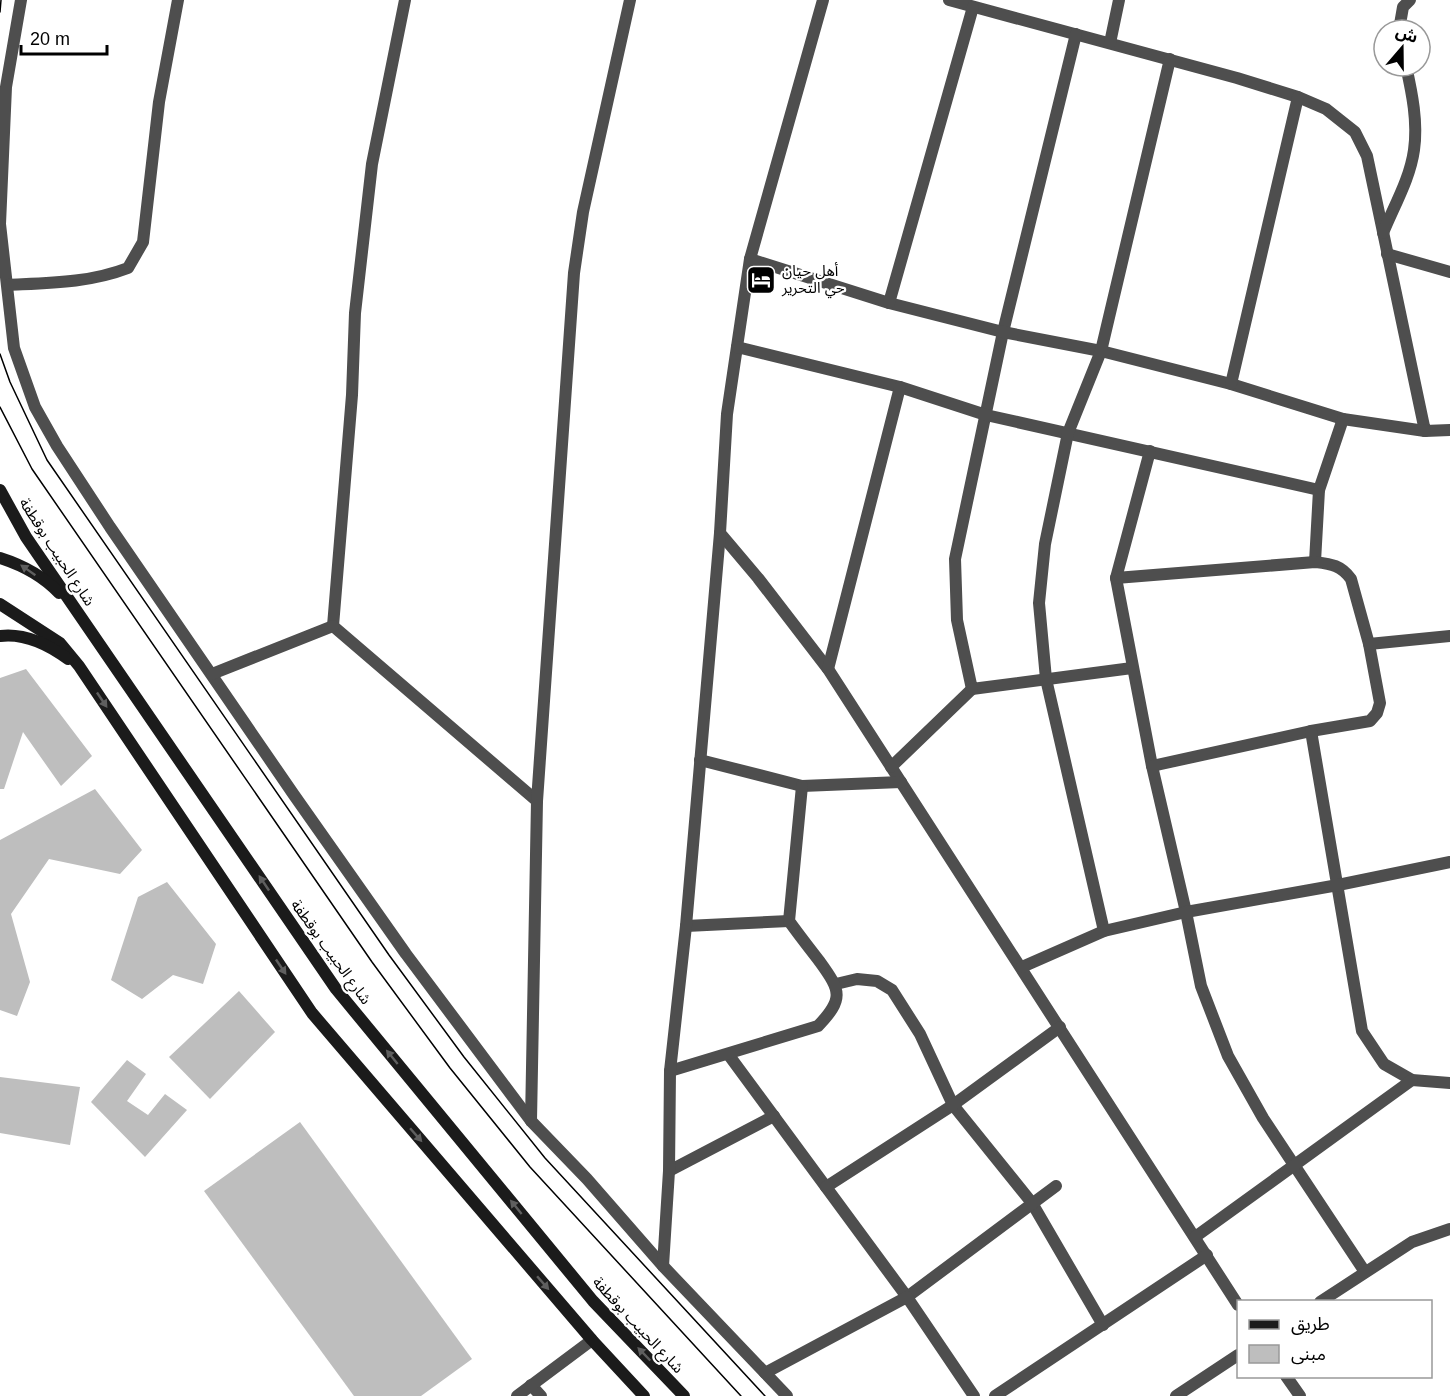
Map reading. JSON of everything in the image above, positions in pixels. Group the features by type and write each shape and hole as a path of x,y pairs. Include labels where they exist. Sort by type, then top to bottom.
{"main road":[{"name":"شارع الحبيب بوقطفة","path":"0,490 26,537 336,989 593,1301 684,1396"},
{"path":"0,558 20,564 52,586 83,618"},
{"path":"0,604 60,643 79,666 312,1013 592,1340 644,1396"},
{"path":"0,636 10,635 40,642 79,666"}],"street":[{"path":"21,0 6,87 0,224 14,348 34,407 110,526 406,954 531,1121 786,1396"},
{"path":"8,285 82,280 106,276 128,268 143,242 159,102 178,0"},
{"path":"333,626 352,395 356,313 371,176 405,0"},
{"path":"531,1121 537,801 575,262 583,212 630,0"},
{"path":"663,1266 669,1172 670,1071 686,926 720,533 727,414 750,260 823,0"},
{"path":"950,0 1170,59 1298,97 1326,109 1355,132 1367,156 1425,431"},
{"path":"1110,43 1119,0"},
{"path":"1402,18 1403,7 1410,0"},
{"path":"890,303 973,7"},
{"path":"972,688 957,620 955,559 1003,332 1076,34"},
{"path":"1104,931 1046,679 1039,603 1046,544 1068,433 1101,351 1170,59"},
{"path":"1383,233 1406,179 1414,150 1415,116 1408,78"},
{"path":"1231,384 1298,97"},
{"path":"1387,254 1450,272"},
{"path":"750,260 890,303 1003,332 1101,351 1231,384 1343,419 1425,431 1450,430"},
{"path":"737,347 900,387 986,415 1319,490"},
{"path":"828,669 900,387"},
{"path":"1315,562 1319,490 1343,419"},
{"path":"1150,451 1116,578 1152,766 1201,986 1228,1056 1263,1118 1365,1272"},
{"path":"720,533 828,669 1237,1302"},
{"path":"1116,578 1315,562 1335,564 1351,579 1369,644 1380,703 1377,713 1370,721 1311,731 1152,766"},
{"path":"212,674 333,626"},
{"path":"333,626 537,801"},
{"path":"1369,644 1450,636"},
{"path":"891,767 972,688 1132,668"},
{"path":"1311,731 1362,1031 1384,1064 1412,1080 1450,1083"},
{"path":"700,760 802,786 901,782"},
{"path":"670,1071 818,1026 832,1011 837,997 836,984 789,921 802,786"},
{"path":"1022,968 1104,931 1186,912 1450,862"},
{"path":"686,926 789,921"},
{"path":"836,984 857,979 877,981 892,990 920,1034 953,1105 1032,1203 1103,1325"},
{"path":"826,1187 953,1105 1060,1027"},
{"path":"728,1054 907,1297 974,1396"},
{"path":"1195,1237 1412,1080"},
{"path":"669,1172 774,1116"},
{"path":"765,1373 907,1297 1056,1186"},
{"path":"1323,1300 1412,1242 1450,1229"},
{"path":"995,1396 1207,1255"},
{"path":"517,1396 592,1340"},
{"path":"1176,1396 1237,1356"},
{"path":"1287,1378 1300,1396"},
{"path":"531,1385 541,1396"}],"building":[{"path":"26,669 92,756 61,786 23,732 4,789 0,789 0,678"},
{"path":"95,789 142,850 120,874 49,859 11,914 30,982 17,1016 0,1010 0,840"},
{"path":"167,882 216,944 203,984 173,975 142,999 111,980 138,897"},
{"path":"239,991 275,1032 210,1099 169,1057"},
{"path":"127,1060 146,1074 127,1101 148,1115 165,1094 187,1110 145,1157 91,1102"},
{"path":"0,1077 80,1087 70,1145 0,1133"},
{"path":"300,1122 472,1359 421,1396 354,1396 204,1191"}],"tram line":[{"path":"0,12 1,0"},
{"path":"0,354 10,382 47,460 389,955 464,1057 545,1158 765,1396"},
{"path":"0,407 32,469 372,962 450,1068 530,1167 741,1396"}],"place":[{"name":"أهل حيان حي التحرير","path":"761,280"}]}
